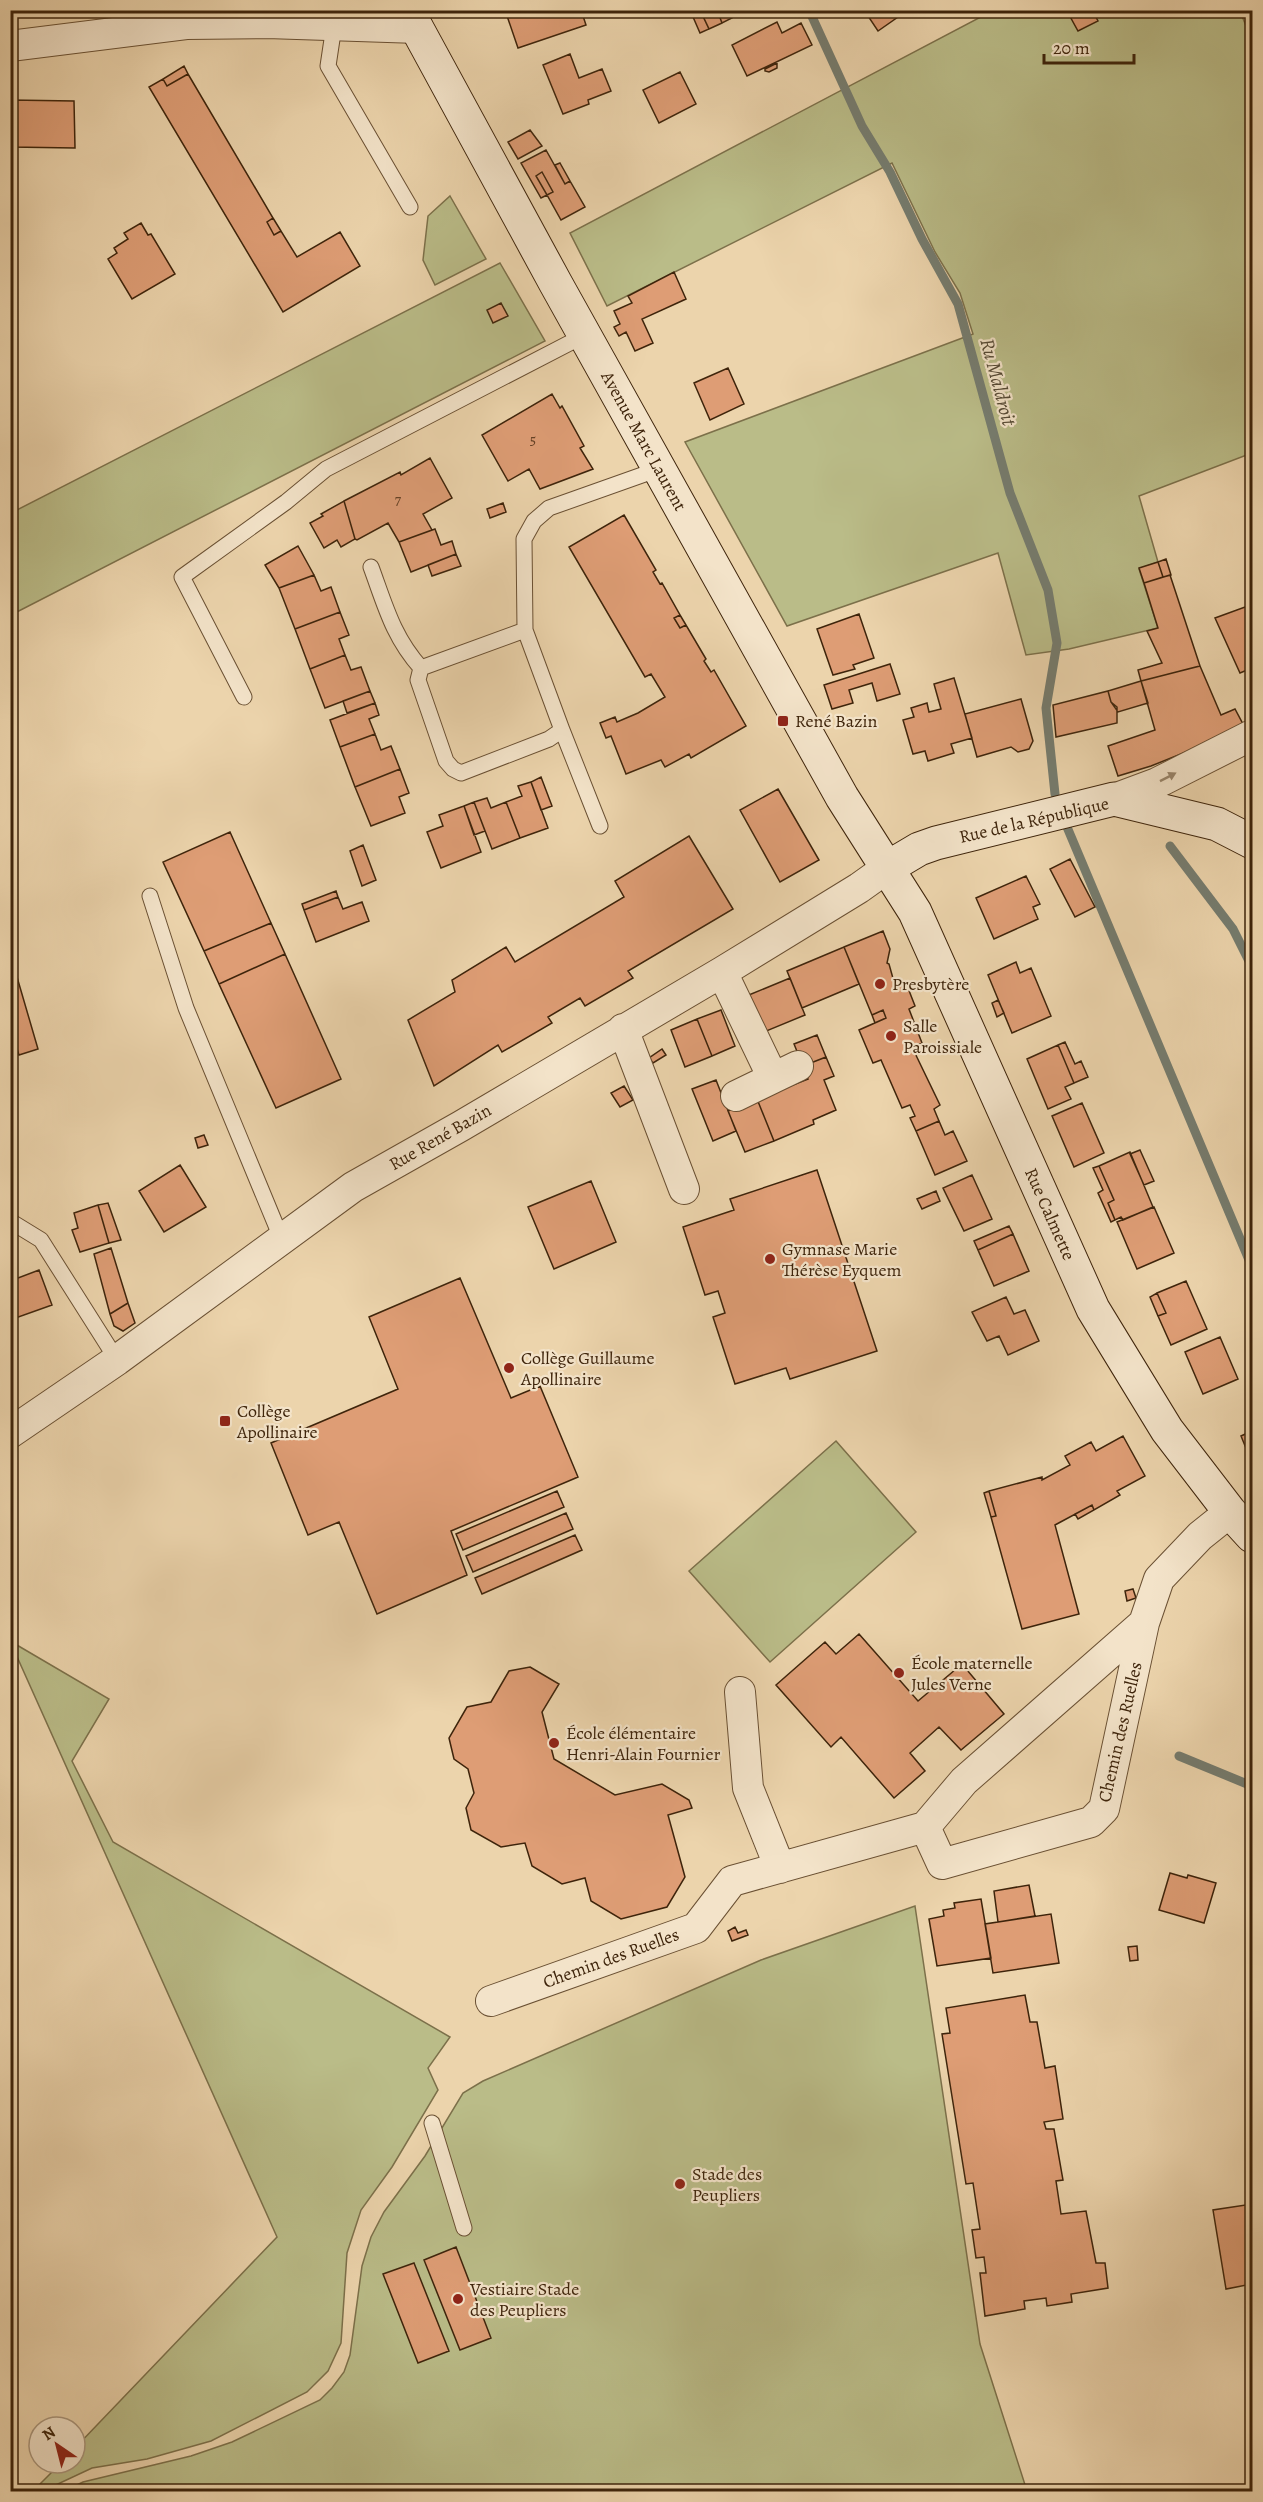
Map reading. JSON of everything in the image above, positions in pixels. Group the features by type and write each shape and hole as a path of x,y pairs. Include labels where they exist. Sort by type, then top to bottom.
{"street":[{"path":"10,46 107,22 267,23 334,26 413,19"},
{"name":"Avenue Marc Laurent","path":"413,19 585,335 852,815 887,868"},
{"path":"1114,799 1157,783 1252,735"},
{"name":"Rue de la République","path":"887,868 919,849 936,843 1114,799 1216,824 1252,842"},
{"name":"Rue René Bazin","path":"10,1433 117,1360 353,1187 722,972 859,888 887,868"},
{"name":"Rue Calmette","path":"887,868 915,912 1093,1309 1167,1430 1230,1512 1252,1536"},
{"path":"722,972 786,1072 736,1096"},
{"path":"623,1029 684,1189"},
{"name":"Chemin des Ruelles","path":"925,1827 942,1864 1091,1822 1104,1809 1144,1623 1159,1579 1200,1536 1230,1512"},
{"name":"Chemin des Ruelles","path":"491,2001 696,1928 732,1881 925,1827 964,1781 1144,1623"},
{"path":"740,1692 747,1788 780,1868"}],"lane":[{"path":"334,26 328,66 410,207"},
{"path":"244,697 183,577 286,502 326,469 585,335"},
{"path":"600,826 525,630 524,539 534,521 549,508 659,469"},
{"path":"371,567 393,628 404,650 421,668"},
{"path":"525,630 432,662 421,668 418,680 446,761 453,770 461,773 549,739 562,730"},
{"path":"150,897 186,1008 282,1240"},
{"path":"10,1221 41,1240 117,1360"},
{"path":"432,2123 464,2228"}],"green space":[{"path":"992,11 1240,11 1252,41 1252,453 1139,496 1158,562 1139,569 1158,628 1069,649 1026,655 998,553 787,626 685,442 973,334 960,293 935,252 892,163 607,306 570,233"},
{"path":"450,196 486,259 435,285 423,260 428,216"},
{"path":"500,263 545,341 11,615 11,513"},
{"path":"836,1441 916,1532 770,1662 689,1571"},
{"path":"10,1641 109,1699 72,1761 113,1842 450,2037 428,2068 438,2090 392,2167 361,2210 347,2253 341,2343 328,2371 307,2392 211,2441 147,2459 87,2470 87,2435 277,2237"},
{"name":"Stade des Peupliers","path":"915,1906 980,2344 1027,2491 62,2492 83,2482 191,2456 232,2442 320,2400 344,2372 350,2355 362,2266 371,2237 384,2212 425,2156 463,2093 483,2081 761,1960"},
{"path":"49,2475 77,2475 43,2491 33,2491"}],"building":[{"path":"505,10 581,10 586,25 518,48"},
{"path":"690,10 700,10 709,29 700,33"},
{"path":"700,10 717,10 722,23 709,29"},
{"path":"717,10 728,10 732,18 722,23"},
{"path":"864,10 908,10 878,31"},
{"path":"1092,10 1098,21 1078,31 1067,11"},
{"path":"777,22 782,33 801,23 812,45 747,76 732,45"},
{"path":"570,54 579,78 602,69 611,91 588,100 589,104 563,114 543,65"},
{"path":"777,63 777,68 769,72 765,71 765,69"},
{"path":"184,66 188,74 167,86 163,79"},
{"path":"680,72 696,104 659,123 643,90"},
{"path":"188,74 273,218 267,222 274,235 281,231 297,257 340,232 360,266 283,312 149,87 163,79 167,86"},
{"path":"10,100 74,101 75,148 10,147"},
{"path":"530,130 542,146 518,159 508,142"},
{"path":"546,150 565,184 570,181 585,207 561,220 547,195 541,198 521,163","holes":["542,172 553,192 547,195 536,176"]},
{"path":"560,163 570,181 565,184 555,165"},
{"path":"542,172 553,192 547,195 536,176"},
{"path":"273,218 281,231 274,235 267,222"},
{"path":"141,223 148,235 151,234 175,274 132,299 108,259 117,253 114,248 128,239 124,233"},
{"path":"674,272 686,299 642,319 653,343 635,351 626,332 619,336 614,327 620,324 614,311 632,303 628,296"},
{"path":"501,303 508,316 493,323 487,310"},
{"path":"728,368 744,404 710,420 694,383"},
{"path":"552,394 560,408 562,406 584,446 580,448 593,469 540,489 529,469 508,481 482,435"},
{"path":"430,458 452,498 423,514 432,530 399,542 388,523 355,539 344,501 400,472 401,475"},
{"path":"344,501 355,539 341,547 337,540 324,548 310,523"},
{"path":"503,503 506,512 490,518 487,509"},
{"path":"624,515 656,570 653,572 680,615 674,618 680,628 686,625 706,659 704,661 711,672 714,670 746,726 691,758 689,754 665,767 661,760 626,774 611,736 606,738 600,723 615,717 617,722 665,697 651,674 645,677 569,547"},
{"path":"435,529 441,545 452,541 456,554 411,572 399,542"},
{"path":"298,546 314,575 279,588 265,565"},
{"path":"456,554 461,566 432,576 428,565"},
{"path":"1166,559 1171,575 1163,577 1158,562"},
{"path":"1158,562 1163,577 1144,583 1139,568"},
{"path":"314,575 321,591 331,587 340,612 295,629 279,588"},
{"path":"1170,575 1200,666 1141,681 1138,670 1162,663 1147,631 1158,628 1144,583"},
{"path":"1245,607 1252,609 1252,668 1240,673 1215,618"},
{"path":"340,612 349,635 339,639 345,655 310,669 295,629"},
{"path":"859,614 874,658 853,665 855,669 833,675 817,629"},
{"path":"680,615 686,625 680,628 674,618"},
{"path":"345,655 351,670 361,667 370,691 325,708 310,669"},
{"path":"890,664 900,694 877,701 872,683 849,690 853,703 832,709 824,685"},
{"path":"1200,666 1221,715 1235,709 1244,726 1151,766 1118,776 1108,746 1155,730 1141,681"},
{"path":"954,678 972,738 951,744 954,753 928,761 925,751 913,754 903,720 914,717 911,708 927,703 929,712 941,709 934,684"},
{"path":"1141,681 1148,703 1118,712 1111,702 1108,691"},
{"path":"370,691 375,703 347,713 343,701"},
{"path":"1108,691 1111,702 1117,707 1117,723 1056,737 1053,705"},
{"path":"1021,699 1033,741 1029,749 1018,752 1011,747 977,757 965,714"},
{"path":"375,703 379,715 369,719 375,734 340,747 330,720"},
{"path":"375,734 381,750 391,746 400,769 355,787 340,747"},
{"path":"400,769 409,793 399,797 405,813 371,826 355,787"},
{"path":"541,777 552,806 541,810 531,782"},
{"path":"531,782 548,828 520,838 506,802 522,796 518,786"},
{"path":"778,789 819,860 780,882 740,810"},
{"path":"487,798 491,808 506,802 520,838 492,849 474,802"},
{"path":"474,802 485,831 474,835 464,806"},
{"path":"464,806 481,852 441,868 427,832 443,826 439,815"},
{"path":"230,832 271,923 204,951 163,862"},
{"path":"689,836 733,909 628,971 633,978 585,1006 580,998 548,1017 552,1023 502,1052 498,1045 434,1086 408,1020 455,992 452,980 506,947 515,962 624,897 615,881"},
{"path":"363,845 376,880 362,886 350,851"},
{"path":"1070,859 1095,907 1075,917 1050,869"},
{"path":"1026,876 1040,904 1033,907 1038,919 994,939 976,898"},
{"path":"336,891 338,897 304,910 302,904"},
{"path":"338,897 343,909 362,902 369,921 316,942 304,910"},
{"path":"271,923 285,954 219,984 204,951"},
{"name":"Salle Paroissiale","path":"883,931 890,949 887,963 894,982 908,988 915,1006 909,1009 922,1043 912,1047 940,1105 934,1109 939,1121 916,1131 910,1118 915,1116 910,1105 902,1108 881,1060 873,1063 859,1030 886,1018 883,1010 872,1015 844,947"},
{"path":"844,947 859,984 802,1008 787,971"},
{"path":"10,953 38,1049 19,1055 10,1027"},
{"path":"285,954 341,1079 276,1108 219,984"},
{"path":"1016,962 1020,973 1031,968 1051,1016 1012,1033 988,975"},
{"path":"790,978 805,1015 759,1034 744,997"},
{"path":"998,1000 1004,1013 997,1017 992,1003"},
{"path":"721,1010 735,1046 712,1056 697,1019"},
{"path":"883,1010 886,1018 875,1023 872,1015"},
{"path":"697,1019 712,1056 685,1067 671,1030"},
{"path":"817,1035 826,1057 803,1066 794,1044"},
{"path":"1065,1042 1075,1064 1081,1061 1088,1077 1074,1083 1058,1045"},
{"path":"1058,1045 1074,1083 1065,1087 1071,1099 1048,1109 1027,1059"},
{"path":"662,1049 666,1055 653,1063 649,1058"},
{"path":"826,1057 834,1076 824,1080 836,1110 813,1120 814,1124 774,1141 757,1099 808,1079 803,1066"},
{"path":"716,1080 736,1131 713,1141 692,1089"},
{"path":"624,1086 633,1100 620,1107 611,1093"},
{"path":"757,1099 774,1141 745,1152 728,1111"},
{"path":"1082,1103 1104,1153 1074,1167 1052,1116"},
{"path":"939,1121 945,1135 953,1131 967,1161 935,1175 916,1131"},
{"path":"204,1135 208,1145 198,1148 195,1138"},
{"path":"1140,1150 1154,1181 1144,1185 1130,1154"},
{"path":"1130,1152 1153,1207 1123,1220 1121,1217 1115,1220 1108,1203 1114,1200 1099,1166"},
{"path":"180,1165 206,1207 164,1232 139,1191"},
{"path":"1099,1166 1114,1200 1108,1203 1115,1220 1111,1222 1098,1193 1103,1190 1093,1168"},
{"name":"Gymnase Marie Thérèse Eyquem","path":"817,1170 877,1351 790,1379 786,1368 735,1384 713,1317 725,1313 718,1291 705,1295 683,1227 734,1210 730,1199"},
{"path":"972,1175 992,1219 964,1231 943,1188"},
{"path":"591,1181 616,1242 554,1269 528,1207"},
{"path":"936,1191 940,1201 922,1209 917,1199"},
{"path":"108,1203 121,1240 109,1243 98,1205"},
{"path":"98,1205 109,1243 80,1252 72,1230 78,1228 74,1213"},
{"path":"1154,1207 1174,1253 1137,1269 1117,1222"},
{"path":"1009,1226 1013,1234 978,1250 974,1241"},
{"path":"1013,1234 1029,1271 994,1286 978,1250"},
{"path":"111,1248 128,1303 110,1314 94,1254"},
{"path":"39,1270 52,1305 10,1320 10,1281"},
{"path":"460,1278 511,1398 540,1386 578,1477 451,1531 467,1575 377,1614 339,1522 308,1535 271,1443 398,1389 369,1317"},
{"path":"1186,1281 1207,1329 1171,1345 1158,1316 1166,1313 1157,1293"},
{"path":"1157,1293 1166,1313 1158,1316 1150,1297"},
{"path":"1006,1297 1014,1314 1025,1310 1039,1341 1008,1355 999,1336 987,1341 972,1312"},
{"path":"128,1303 135,1323 123,1331 114,1326 110,1314"},
{"path":"1220,1337 1238,1379 1203,1394 1185,1352"},
{"path":"1252,1431 1252,1463 1241,1436"},
{"path":"1123,1436 1145,1476 1117,1491 1120,1495 1094,1510 1092,1505 1055,1525 1079,1614 1022,1629 991,1517 996,1516 989,1491 1042,1477 1042,1480 1070,1465 1065,1456 1091,1442 1096,1451"},
{"path":"557,1491 564,1507 463,1550 456,1534"},
{"path":"989,1491 996,1516 991,1517 984,1493"},
{"path":"1092,1505 1094,1510 1078,1519 1075,1514"},
{"path":"566,1513 573,1529 473,1572 466,1556"},
{"path":"575,1535 582,1550 482,1594 475,1578"},
{"path":"1133,1589 1136,1598 1127,1601 1125,1591"},
{"path":"859,1634 918,1701 962,1664 1004,1714 961,1750 939,1727 910,1753 925,1771 894,1798 841,1737 831,1747 776,1685 825,1642 836,1654"},
{"path":"530,1667 559,1684 542,1712 554,1759 615,1795 662,1784 689,1800 692,1808 668,1815 685,1877 667,1907 621,1919 591,1901 585,1878 562,1884 532,1866 525,1843 501,1847 471,1830 466,1808 474,1793 468,1769 454,1759 449,1738 467,1707 491,1702 509,1671"},
{"path":"1170,1873 1187,1878 1188,1875 1216,1883 1204,1923 1159,1910"},
{"path":"1029,1885 1035,1916 998,1922 994,1891"},
{"path":"981,1899 991,1958 937,1966 929,1919 944,1916 943,1910 955,1908 954,1903"},
{"path":"1051,1914 1059,1963 993,1973 985,1924"},
{"path":"735,1927 738,1933 746,1930 748,1935 732,1941 728,1931"},
{"path":"1137,1946 1138,1960 1130,1961 1128,1947"},
{"path":"1025,1995 1030,2022 1037,2022 1045,2068 1055,2066 1063,2119 1044,2122 1046,2129 1054,2129 1063,2180 1056,2181 1061,2214 1086,2211 1096,2263 1105,2263 1108,2288 1071,2294 1072,2302 1047,2306 1046,2298 1024,2301 1025,2309 985,2316 980,2273 986,2273 984,2257 976,2258 972,2230 980,2229 973,2183 966,2184 942,2034 950,2033 946,2008"},
{"path":"1252,2204 1252,2284 1226,2289 1213,2210"},
{"name":"Vestiaire Stade des Peupliers","path":"456,2247 491,2338 460,2350 424,2260"},
{"path":"414,2263 449,2351 418,2363 383,2274"}],"waterway":[{"name":"Ru Maldroit","path":"809,10 862,126 890,172 922,239 958,304 1010,493 1048,590 1057,643 1046,708 1055,794"},
{"path":"1067,827 1252,1267"},
{"name":"Ru Maldroit","path":"1170,846 1233,929 1252,967"},
{"path":"1179,1756 1252,1786"}],"place":[{"name":"René Bazin","path":"783,721"},
{"name":"Presbytère","path":"880,984"},
{"name":"Salle Paroissiale","path":"891,1036"},
{"name":"Gymnase Marie Thérèse Eyquem","path":"770,1259"},
{"name":"Collège Guillaume Apollinaire","path":"509,1368"},
{"name":"Collège Apollinaire","path":"225,1421"},
{"name":"École maternelle Jules Verne","path":"899,1673"},
{"name":"École élémentaire Henri-Alain Fournier","path":"554,1743"},
{"name":"Stade des Peupliers","path":"680,2184"},
{"name":"Vestiaire Stade des Peupliers","path":"458,2299"}]}
